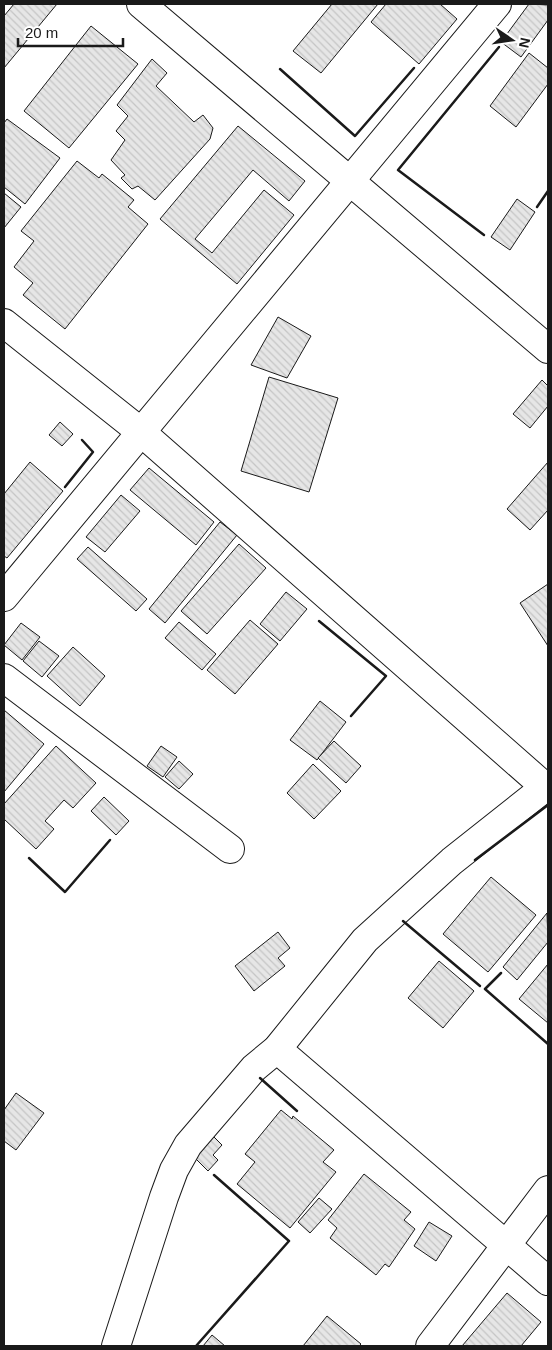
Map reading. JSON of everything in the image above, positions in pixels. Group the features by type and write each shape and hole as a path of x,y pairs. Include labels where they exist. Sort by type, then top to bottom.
{"street":[{"path":"140,4 548,349"},
{"path":"4,597 497,4"},
{"path":"4,322 141,432 547,786 452,861 365,940 277,1049 254,1068 208,1119 188,1145 174,1170 116,1346"},
{"path":"4,678 230,849"},
{"path":"277,1049 548,1281"},
{"path":"430,1346 548,1190"}],"building":[{"path":"14,4 57,4 4,68 4,16"},
{"path":"332,4 378,4 321,73 293,51"},
{"path":"386,4 440,4 457,19 419,64 371,22"},
{"path":"529,4 548,5 548,20 521,57 501,42"},
{"path":"91,26 138,64 69,148 24,111"},
{"path":"529,53 548,68 548,84 516,127 490,106"},
{"path":"152,59 167,73 156,86 194,122 203,115 213,128 210,139 155,200 138,186 132,189 121,178 125,175 111,160 125,140 116,131 128,116 117,105"},
{"path":"7,119 60,158 25,204 4,187 4,123"},
{"path":"238,126 305,181 289,201 253,170 195,239 212,253 264,190 294,215 237,284 160,219"},
{"path":"77,161 99,178 102,174 134,200 128,207 148,224 65,329 23,295 33,283 14,267 34,241 21,231"},
{"path":"4,193 21,207 4,228"},
{"path":"517,199 535,212 510,250 491,237"},
{"path":"278,317 311,336 287,378 251,365"},
{"path":"269,377 338,398 309,492 241,471"},
{"path":"542,380 548,386 548,406 530,428 513,414"},
{"path":"60,422 73,434 62,446 49,435"},
{"path":"30,462 63,491 7,558 4,556 4,494"},
{"path":"548,462 548,510 530,530 507,509"},
{"path":"149,468 214,522 196,545 130,490"},
{"path":"121,495 140,511 105,552 86,537"},
{"path":"220,522 237,535 165,623 149,609"},
{"path":"239,544 266,568 207,634 181,611"},
{"path":"88,547 147,599 136,611 77,559"},
{"path":"548,584 548,646 520,603"},
{"path":"286,592 307,609 280,641 260,624"},
{"path":"250,620 278,644 235,694 207,670"},
{"path":"179,622 216,654 202,670 165,638"},
{"path":"21,623 40,637 22,660 4,645"},
{"path":"39,641 59,656 42,677 23,661"},
{"path":"73,647 105,676 80,706 47,676"},
{"path":"320,701 346,722 317,760 290,740"},
{"path":"4,710 44,744 4,792"},
{"path":"334,741 361,766 346,783 318,758"},
{"path":"56,746 96,783 73,808 64,800 45,821 54,829 36,849 4,819 4,804"},
{"path":"161,746 177,757 163,777 147,766"},
{"path":"179,761 193,774 179,789 165,777"},
{"path":"313,764 341,791 314,819 287,793"},
{"path":"104,797 129,821 116,835 91,811"},
{"path":"491,877 536,915 488,972 443,934"},
{"path":"547,913 548,942 517,980 503,967"},
{"path":"278,932 290,948 278,958 285,966 254,991 235,966"},
{"path":"439,961 474,991 443,1028 408,998"},
{"path":"548,964 548,1023 519,999"},
{"path":"16,1093 44,1113 16,1150 4,1141 4,1110"},
{"path":"281,1110 292,1119 293,1116 334,1150 323,1162 336,1172 290,1228 237,1184 255,1162 245,1154"},
{"path":"207,1130 222,1145 213,1155 218,1160 208,1171 187,1150"},
{"path":"364,1174 411,1212 404,1220 415,1229 389,1267 385,1264 376,1275 330,1238 337,1228 328,1220"},
{"path":"319,1198 332,1209 310,1233 298,1222"},
{"path":"429,1222 452,1236 436,1261 414,1246"},
{"path":"507,1293 541,1322 521,1346 462,1346"},
{"path":"327,1316 361,1344 359,1346 303,1346"},
{"path":"212,1335 225,1346 203,1346"}],"wall":[{"path":"484,235 398,170 499,47"},
{"path":"280,69 355,136 414,68"},
{"path":"537,207 548,191"},
{"path":"65,487 93,452 82,440"},
{"path":"319,621 386,676 351,716"},
{"path":"475,860 548,805"},
{"path":"29,858 65,892 110,840"},
{"path":"403,921 480,986"},
{"path":"501,973 485,989 548,1044"},
{"path":"260,1078 297,1111"},
{"path":"196,1346 289,1241 214,1175"}]}
